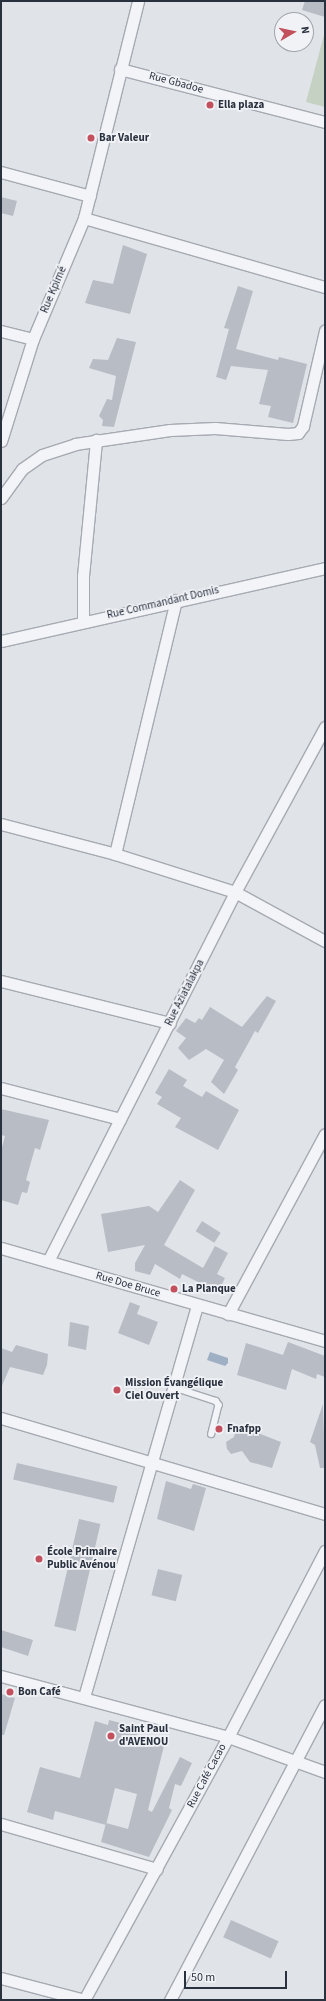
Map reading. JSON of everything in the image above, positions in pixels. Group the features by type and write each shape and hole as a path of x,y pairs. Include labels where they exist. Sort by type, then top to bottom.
{"street":[{"name":"Rue Kpimé","path":"1,441 33,339 84,218 138,1"},
{"name":"Rue Gbadoe","path":"120,69 325,122"},
{"path":"1,172 90,196"},
{"path":"84,218 325,287"},
{"path":"1,331 33,339"},
{"path":"1,498 22,469 42,455 96,440 215,428 288,434 298,433 303,426 325,332"},
{"path":"83,621 83,576 96,440"},
{"name":"Rue Commandant Domis","path":"1,641 176,600 325,568"},
{"path":"115,854 176,600"},
{"name":"Rue Aziatalakpa","path":"48,1261 170,1023 235,892 325,727"},
{"path":"1,824 115,854 235,892 325,941"},
{"path":"1,981 170,1023"},
{"path":"1,1088 120,1119"},
{"path":"228,1314 325,1134"},
{"name":"Rue Doe Bruce","path":"1,1248 325,1341"},
{"path":"84,1697 197,1305"},
{"path":"1,1418 150,1464 325,1514"},
{"name":"Rue Café Cacao","path":"84,2000 228,1737 325,1551"},
{"path":"1,1676 84,1697 228,1737 325,1772"},
{"path":"170,2000 294,1761 325,1705"},
{"path":"1,1824 157,1869"},
{"path":"1,1978 84,2000"}],"lane":[{"path":"173,1386 216,1401 219,1404 212,1434"}],"green space":[{"path":"325,31 325,107 306,102"}],"water":[{"path":"210,1352 228,1358 228,1363 225,1366 207,1360"}],"building":[{"path":"305,1 325,1 325,17 314,14 314,12 302,10"},
{"path":"1,197 17,201 13,216 1,213"},
{"path":"123,245 147,254 130,314 85,303 93,280 113,284"},
{"path":"238,286 253,291 236,349 278,360 279,357 307,364 293,423 268,417 271,406 259,404 268,370 231,366 226,380 216,377 229,329 224,328"},
{"path":"117,338 136,342 114,427 102,426 103,420 99,416 107,399 112,400 116,376 89,368 93,359 108,360"},
{"path":"267,996 276,1001 258,1033 255,1031 235,1067 238,1070 224,1094 211,1082 224,1060 206,1049 189,1060 178,1048 186,1038 176,1031 186,1018 195,1023 199,1018 202,1020 210,1007 242,1027"},
{"path":"169,1069 187,1080 183,1086 202,1097 206,1091 239,1110 218,1150 175,1127 181,1118 157,1104 162,1097 155,1093"},
{"path":"1,1109 49,1120 40,1150 35,1148 26,1180 30,1182 27,1193 22,1192 18,1205 1,1200 1,1151 5,1136 1,1135"},
{"path":"180,1180 195,1190 164,1245 203,1268 215,1246 228,1253 217,1274 225,1278 219,1290 211,1285 210,1288 182,1274 180,1279 155,1264 150,1275 135,1271 135,1263 145,1245 108,1252 101,1214 149,1206 158,1212"},
{"path":"202,1221 221,1233 214,1243 196,1231"},
{"path":"130,1302 140,1306 137,1314 158,1322 149,1345 118,1333"},
{"path":"70,1322 89,1326 86,1350 68,1346"},
{"path":"288,1342 325,1356 325,1377 317,1374 316,1379 292,1369 286,1390 237,1375 246,1343 283,1355"},
{"path":"16,1345 48,1354 47,1365 43,1375 10,1367 1,1388 1,1348 12,1352"},
{"path":"323,1404 325,1468 320,1468 315,1445 310,1442"},
{"path":"237,1425 281,1442 272,1468 250,1462 242,1451 231,1454 227,1449 226,1442 234,1437"},
{"path":"17,1463 117,1486 114,1503 13,1480"},
{"path":"166,1481 191,1489 193,1484 206,1488 194,1531 157,1519"},
{"path":"79,1519 100,1524 76,1631 54,1626"},
{"path":"158,1569 182,1575 176,1601 151,1595"},
{"path":"1,1630 33,1640 28,1656 1,1647"},
{"path":"1,1694 15,1698 4,1735 1,1735"},
{"path":"109,1720 139,1728 136,1739 164,1746 148,1810 152,1812 180,1757 192,1763 181,1786 175,1784 169,1808 172,1810 149,1857 101,1842 106,1825 55,1811 53,1820 27,1812 40,1767 80,1778 95,1721 108,1725","holes":["115,1788 137,1794 128,1829 106,1823"]},
{"path":"231,1920 279,1941 271,1959 223,1937"}],"place":[{"name":"Ella plaza","path":"210,105"},
{"name":"Bar Valeur","path":"91,138"},
{"name":"La Planque","path":"174,1289"},
{"name":"Mission Évangélique Ciel Ouvert","path":"117,1390"},
{"name":"Fnafpp","path":"219,1429"},
{"name":"École Primaire Public Avénou","path":"39,1559"},
{"name":"Bon Café","path":"10,1692"},
{"name":"Saint Paul d'AVENOU","path":"111,1736"}]}
